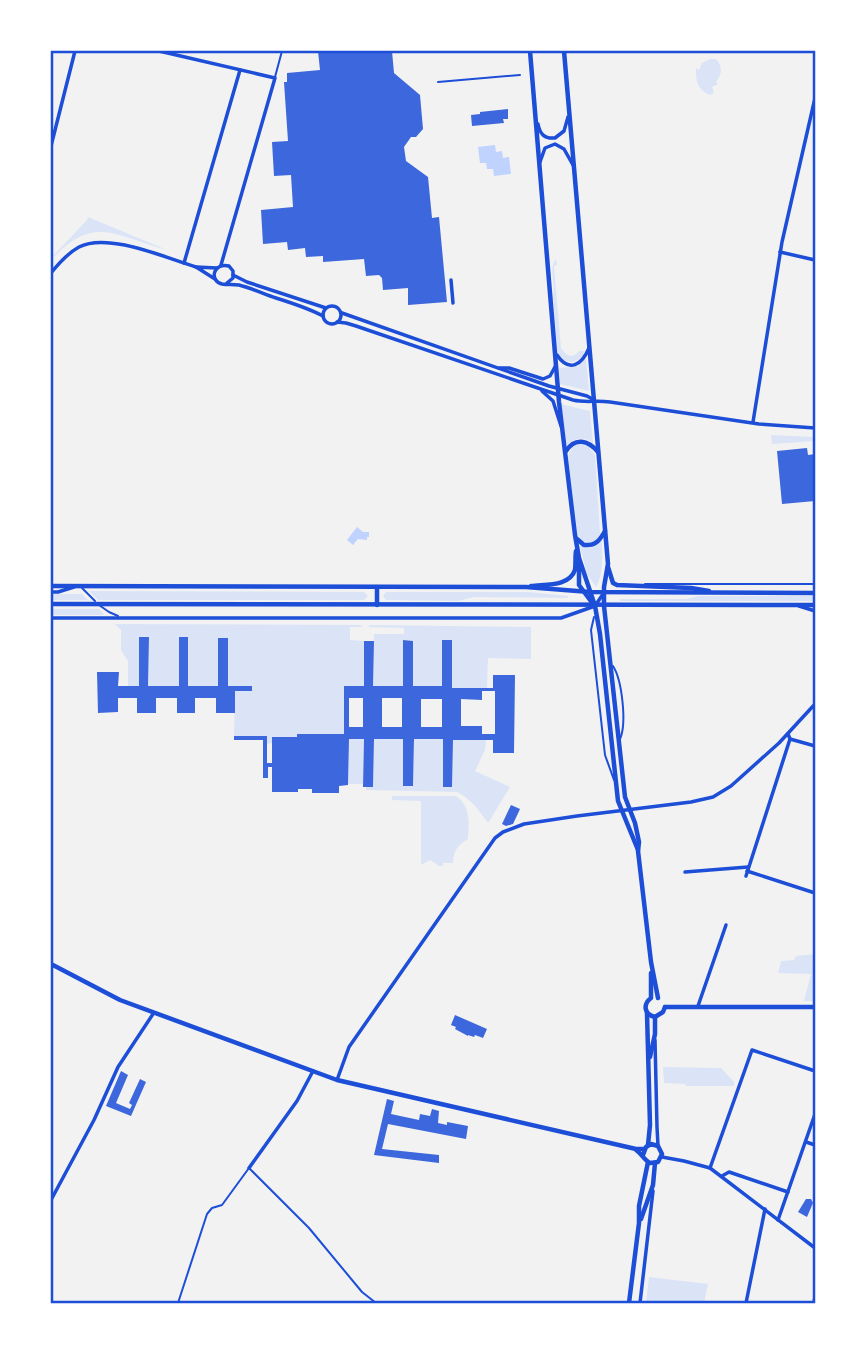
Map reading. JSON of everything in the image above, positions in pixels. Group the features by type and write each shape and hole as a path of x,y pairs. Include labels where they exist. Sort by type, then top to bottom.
{"street":[{"path":"51,146 75,51"},
{"path":"159,51 275,78 219,267 214,274 215,279"},
{"path":"530,51 558,392 575,535 600,634 618,802 638,851"},
{"path":"564,51 605,530 607,564 604,606 625,797 635,823 658,998"},
{"path":"184,263 240,70"},
{"path":"753,423 780,252 815,98"},
{"path":"535,112 539,131 551,138 559,137 564,131 569,113"},
{"path":"540,165 543,151 555,144 565,149 574,167"},
{"path":"51,273 76,248 101,242 122,244 197,267 220,283 246,287 323,316 328,323 346,323 496,368 558,392"},
{"path":"780,252 815,260"},
{"path":"197,267 230,267 233,275 227,283"},
{"path":"233,275 326,308"},
{"path":"451,280 453,303"},
{"path":"323,316 326,308 337,306 342,313 541,389 587,396 594,400 753,423 815,428"},
{"path":"338,323 342,313"},
{"path":"556,354 566,364 576,364 584,358 589,346"},
{"path":"496,368 509,368 543,379 550,376 556,363"},
{"path":"541,389 553,401 562,429"},
{"path":"565,453 572,444 582,441 589,443 598,453"},
{"path":"575,535 581,543 590,545 598,541 605,530"},
{"path":"526,587 566,580 575,569 577,547"},
{"path":"579,558 579,586 595,606"},
{"path":"607,564 613,583 617,585 691,588 713,592"},
{"path":"51,586 526,587 583,592 815,593"},
{"path":"51,592 80,586"},
{"path":"377,587 377,605"},
{"path":"51,618 561,618 595,606 604,592"},
{"path":"51,604 815,606"},
{"path":"797,605 815,611"},
{"path":"337,1080 349,1047 495,838 524,824 701,801 713,797 739,779 788,734 815,704"},
{"path":"747,872 790,739 788,734"},
{"path":"790,739 815,746"},
{"path":"685,872 747,872 815,893"},
{"path":"698,1006 726,925"},
{"path":"629,1303 639,1206 649,1148 649,1064 645,1006 650,998 652,962"},
{"path":"51,964 98,990 153,1014 337,1080 636,1149 662,1151 662,1157 655,1163 640,1303"},
{"path":"650,998 658,998 665,1006 663,1012 655,1017"},
{"path":"665,1006 815,1007"},
{"path":"647,1013 655,1017"},
{"path":"51,1200 94,1120 118,1067 153,1014"},
{"path":"649,1148 657,1127 655,1017"},
{"path":"649,1064 655,1034"},
{"path":"710,1168 752,1050 815,1071"},
{"path":"249,1168 291,1109 313,1071"},
{"path":"778,1220 815,1114"},
{"path":"806,1142 815,1145"},
{"path":"662,1157 710,1168 815,1248"},
{"path":"648,1162 655,1163"},
{"path":"722,1176 732,1172 788,1192"},
{"path":"639,1223 653,1185"},
{"path":"747,1303 765,1209"},
{"path":"814,1303 815,1296"}],"lane":[{"path":"275,78 282,51"},
{"path":"438,82 520,75"},
{"path":"631,585 815,584"},
{"path":"80,586 109,612 126,618"},
{"path":"596,613 591,630 604,755 616,785"},
{"path":"603,664 610,663"},
{"path":"604,755 620,754"},
{"path":"178,1303 207,1214 212,1208 222,1205 249,1168 309,1228 362,1292 376,1303"}],"shaded area":[{"path":"716,59 721,70 716,82 718,84 712,87 714,93 710,95 700,88 696,68 699,70 702,63"},
{"path":"88,217 167,250 120,235 95,232 82,236 54,257"},
{"path":"556,259 557,265 554,266 561,348 570,356 585,351 581,358 573,362 565,361 557,353 552,272"},
{"path":"586,359 589,391 560,384 559,368 578,366"},
{"path":"561,404 590,411 593,443 579,439 567,445"},
{"path":"771,435 815,437 815,441 772,444"},
{"path":"581,444 589,447 595,455 600,533 597,540 590,543 582,541 577,534 568,456 573,446"},
{"path":"602,540 601,570 596,587 587,574 579,543 591,546"},
{"path":"89,591 364,592 368,596 364,600 98,600"},
{"path":"386,592 528,592 568,598 386,600 383,596"},
{"path":"51,594 82,594 88,600 51,600"},
{"path":"699,596 815,596 815,601 620,601 687,599"},
{"path":"51,609 99,609 104,615 51,615"},
{"path":"115,624 360,625 363,627 350,627 350,640 364,641 364,686 345,686 344,734 272,737 272,743 267,744 267,736 234,736 235,691 252,691 252,686 228,686 228,638 218,638 218,686 188,686 188,638 179,637 179,686 148,686 149,638 139,637 139,686 128,686 128,661 121,650 121,630"},
{"path":"368,627 531,627 531,659 488,658 487,688 452,688 452,640 442,686 413,686 413,641 404,640 403,686 373,686 374,634 404,634 404,628"},
{"path":"349,739 364,739 363,784 348,784"},
{"path":"374,739 403,739 403,786 413,786 414,739 443,739 443,787 452,787 453,740 486,740 485,750 475,771 510,787 488,823 471,801 457,792 366,790 366,787 373,786"},
{"path":"392,796 456,796 461,800 468,816 468,839 457,849 453,863 438,866 430,860 421,865 421,801 392,800"},
{"path":"815,954 815,1001 804,1001 811,974 778,973 781,961"},
{"path":"663,1067 721,1068 734,1082 734,1086 664,1083"},
{"path":"649,1277 708,1284 704,1303 646,1303"}],"water":[{"path":"495,145 496,152 502,151 503,158 509,157 511,174 494,176 493,169 487,169 486,163 480,163 478,147"},
{"path":"357,527 363,532 369,532 369,537 367,540 358,539 353,545 347,540"}],"building":[{"path":"318,51 392,51 394,73 420,95 423,129 416,137 411,137 404,147 406,161 428,177 432,218 439,217 447,302 408,305 408,288 383,290 382,278 379,275 366,276 364,259 323,262 323,256 306,257 305,248 288,250 287,242 263,244 261,210 293,207 291,175 274,176 272,142 288,141 284,82 287,82 287,73 320,70"},
{"path":"508,109 508,119 503,119 504,123 472,126 471,115"},
{"path":"807,448 808,455 815,454 815,501 782,504 777,451"},
{"path":"139,637 149,637 148,686 179,686 179,637 188,637 188,686 218,686 218,638 228,638 228,686 252,686 252,691 235,691 235,713 216,713 216,698 195,698 195,713 177,713 177,698 156,698 156,713 137,713 137,698 118,698 118,712 98,713 97,672 119,672 118,686 139,686"},
{"path":"403,640 413,641 413,686 442,686 442,640 452,640 452,688 493,688 493,675 515,675 514,753 493,753 493,740 453,740 452,787 443,787 443,739 414,739 413,786 403,786 403,739 374,739 373,787 363,787 364,739 349,739 348,785 339,786 339,793 312,793 312,789 272,792 272,767 268,767 268,778 263,778 263,740 234,740 234,736 267,736 267,763 272,763 272,737 344,734 344,686 364,686 364,641 374,641 373,686 403,686","holes":["482,691 495,691 495,734 482,734 482,726 461,726 461,699 482,700","349,698 363,698 363,727 349,727","382,698 402,698 402,727 382,727","421,699 442,699 442,727 421,727"]},
{"path":"511,805 520,809 513,824 506,826 502,824"},
{"path":"455,1015 487,1029 483,1038 468,1036 455,1029 456,1027 451,1025"},
{"path":"121,1071 128,1075 116,1103 130,1109 132,1105 129,1103 140,1079 146,1082 131,1116 106,1106"},
{"path":"387,1099 394,1101 391,1114 419,1120 420,1114 430,1116 432,1109 439,1111 438,1123 468,1126 466,1139 388,1124 382,1149 439,1155 439,1163 374,1155"},
{"path":"806,1199 811,1199 813,1203 807,1217 798,1212"}]}
